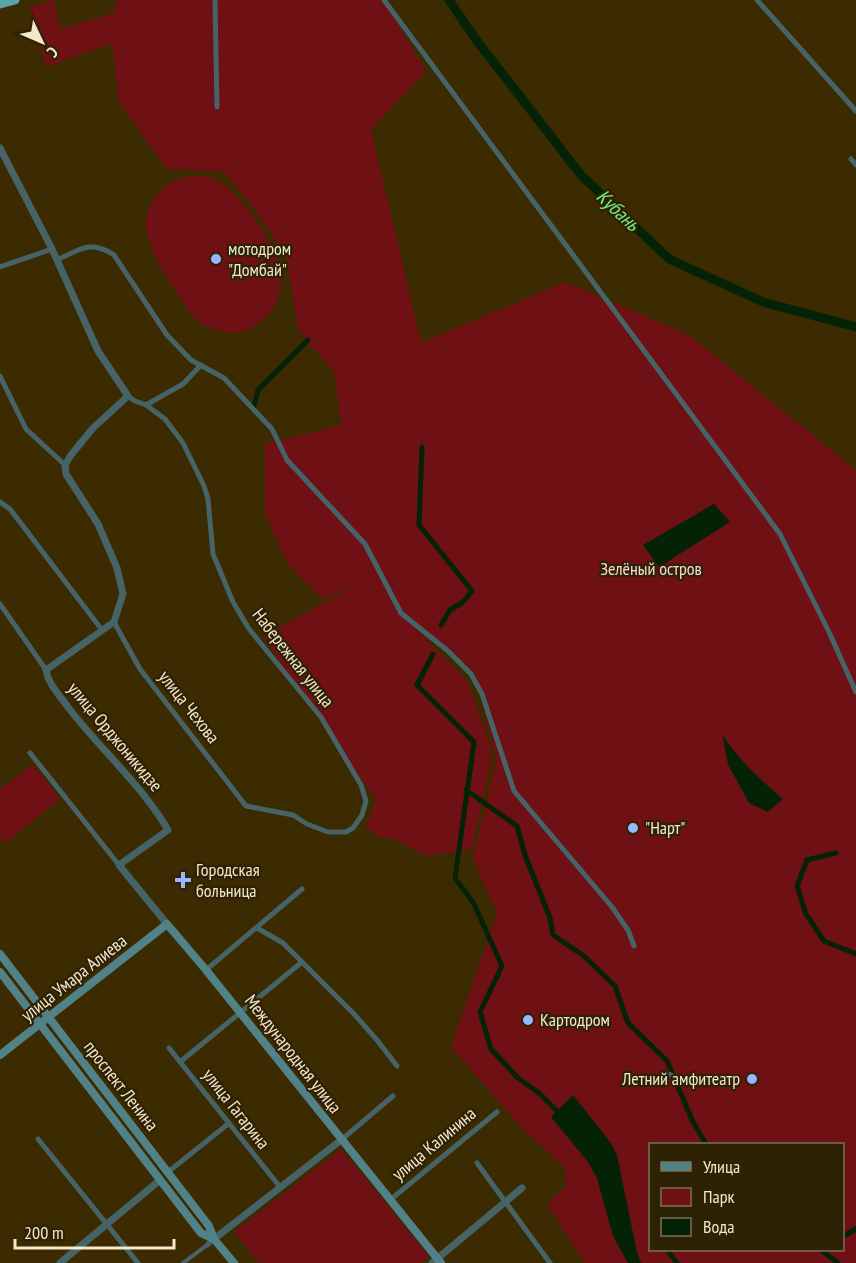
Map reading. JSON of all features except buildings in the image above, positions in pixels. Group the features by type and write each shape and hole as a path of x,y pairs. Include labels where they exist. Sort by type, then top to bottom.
{"highway":[{"path":"0,4 15,0"}],"main road":[{"name":"Международная улица","path":"167,924 240,1012 437,1262"},
{"name":"улица Умара Алиева","path":"0,1055 167,924"},
{"name":"проспект Ленина","path":"0,954 209,1226 214,1239 234,1263"},
{"name":"проспект Ленина","path":"0,972 201,1233 214,1239"}],"street":[{"path":"214,0 217,107"},
{"path":"384,0 780,534 856,692"},
{"path":"757,0 856,111"},
{"name":"Набережная улица","path":"0,148 52,249 98,351 128,396 146,405 165,419 183,443 204,486 208,499 213,554 238,611 249,629 321,717 361,785 366,801 362,815 353,828 346,832 328,832 306,824 293,815 246,806"},
{"path":"850,159 856,165"},
{"path":"57,260 86,247 96,246 114,255 179,350 224,378 272,429 287,460 365,544 401,613 448,651 471,674 482,694 514,791 612,906 628,930 634,946"},
{"path":"0,267 52,249"},
{"path":"146,405 183,384 201,365"},
{"path":"0,376 27,429 66,465"},
{"path":"46,670 114,622 123,594 117,568 98,524 66,474 66,465 93,429 128,396"},
{"path":"0,502 10,509 102,630"},
{"name":"улица Орджоникидзе","path":"0,604 46,670 48,680 72,712 156,809 168,830 119,866"},
{"name":"улица Чехова","path":"114,622 140,669 246,806"},
{"name":"Международная улица","path":"30,753 167,924"},
{"path":"206,970 302,889"},
{"path":"257,928 283,943 354,1014 398,1066"},
{"path":"180,1062 302,962"},
{"name":"улица Гагарина","path":"169,1048 280,1187"},
{"path":"669,1074 677,1078"},
{"path":"183,1263 341,1140 393,1096"},
{"name":"улица Калинина","path":"390,1200 497,1112"},
{"path":"168,1172 228,1124"},
{"path":"38,1139 138,1263"},
{"path":"477,1163 550,1263"},
{"path":"60,1263 160,1180"},
{"path":"437,1262 522,1188"}],"green space":[{"name":"Зелёный остров","path":"53,0 61,29 114,13 118,0 384,0 426,72 371,129 421,343 565,282 689,335 856,470 856,1263 585,1263 547,1204 566,1186 564,1167 523,1129 451,1047 497,913 473,859 496,760 475,673 409,621 468,682 489,742 491,761 472,849 426,856 392,838 377,836 366,826 376,800 263,637 357,584 323,599 289,566 265,514 265,444 341,425 335,374 298,329 287,260 262,219 224,172 167,169 119,102 112,43 46,67 30,7"},
{"name":"мотодром \"Домбай\"","path":"187,177 210,177 232,191 253,216 277,258 281,270 281,284 277,301 262,321 248,329 233,333 221,331 208,327 193,317 151,247 147,232 147,217 151,204 166,186"},
{"path":"33,764 60,799 5,843 0,837 0,790"},
{"path":"341,1149 429,1256 421,1263 259,1263 234,1232"}],"water":[{"path":"714,504 730,522 659,567 643,545"},
{"path":"722,734 742,761 783,799 768,812 749,803 728,764"},
{"path":"573,1095 611,1143 617,1155 641,1263 628,1263 613,1236 597,1178 588,1162 551,1117"}],"waterway":[{"name":"Кубань","path":"449,0 477,41 581,175 669,259 763,302 856,327"},
{"path":"254,406 258,390 308,340"},
{"path":"422,447 419,525 472,591 463,602 450,610 441,625"},
{"path":"433,654 417,685 474,742 455,878 474,904 502,966 480,1012 491,1049 518,1078 539,1093 561,1115"},
{"path":"466,790 517,826 525,855 550,918 553,935 584,956 615,986 628,1023 667,1061 693,1122 705,1143"},
{"path":"836,853 807,860 797,886 806,914 824,941 856,954"},
{"path":"844,1236 856,1229"},
{"path":"668,1251 677,1263"},
{"path":"822,1251 838,1263"}],"place":[{"name":"мотодром \"Домбай\"","path":"216,259"},
{"name":"\"Нарт\"","path":"633,828"},
{"name":"Городская больница","path":"183,880"},
{"name":"Картодром","path":"528,1020"},
{"name":"Летний амфитеатр","path":"752,1079"}]}
